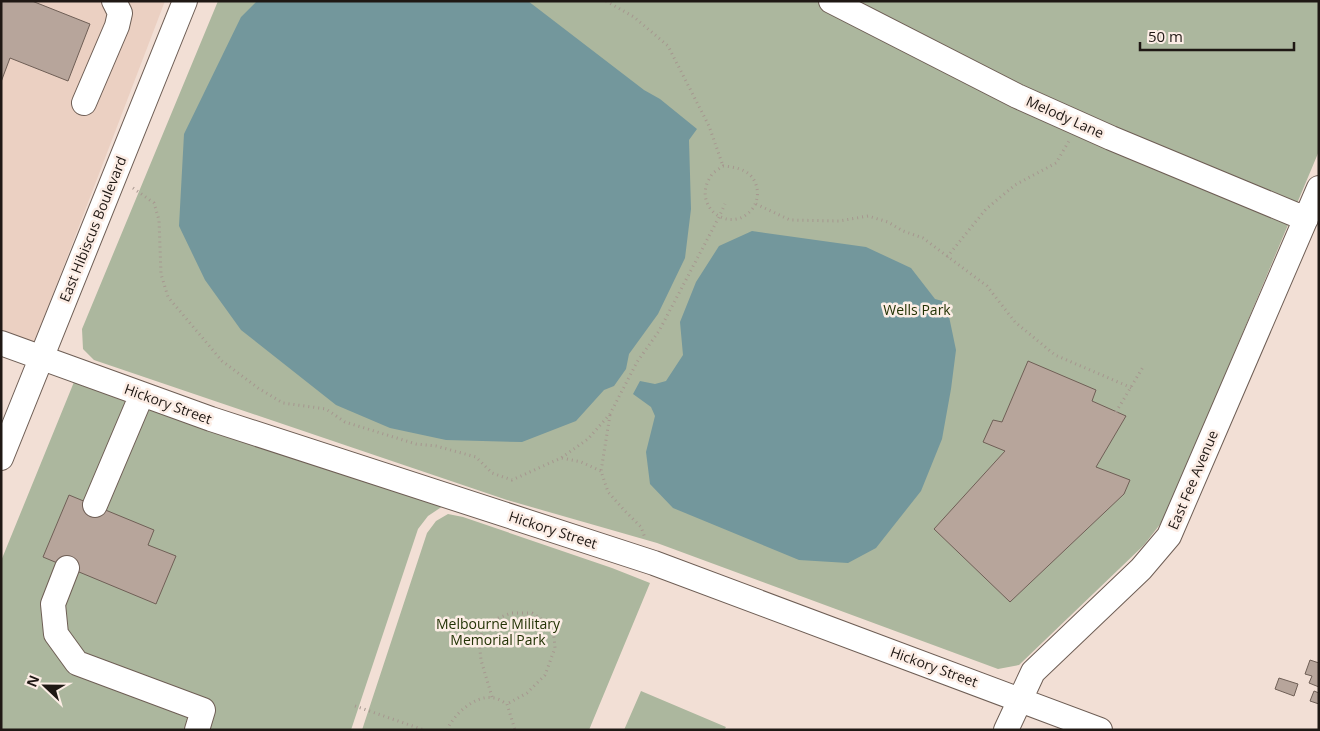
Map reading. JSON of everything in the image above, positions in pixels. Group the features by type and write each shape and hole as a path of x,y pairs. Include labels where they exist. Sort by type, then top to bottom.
{"street":[{"path":"84,103 117,26 120,13 114,1"},
{"name":"East Hibiscus Boulevard","path":"1,458 185,1"},
{"name":"Melody Lane","path":"831,1 1017,96 1306,219"},
{"name":"East Fee Avenue","path":"1006,730 1033,672 1141,569 1169,536 1319,188"},
{"name":"Hickory Street","path":"1,343 211,419 654,563 1100,730"},
{"path":"95,505 142,394"},
{"path":"67,568 53,604 56,634 77,664 203,710 196,730"}],"path":[{"path":"606,1 634,17 668,46 709,126 722,166"},
{"path":"947,257 986,209 1015,185 1056,163 1079,124"},
{"path":"722,166 735,167 748,172 755,181 758,192 756,204 749,212 732,220 720,218 706,203 705,190 711,176 722,166"},
{"path":"115,176 154,203 160,220 161,274 168,297 222,361 258,388 284,403 326,409 345,422 363,428 416,444 436,446 476,457 492,473 512,480 561,458 588,439 610,414 637,362 659,331 720,218 724,204"},
{"path":"756,204 790,220 839,221 868,216 888,222 903,231 923,238 987,286 1015,322 1056,355 1132,388"},
{"path":"1116,412 1143,367"},
{"path":"610,414 601,471 608,492 641,527 654,563"},
{"path":"561,458 581,462 601,471"},
{"path":"492,697 481,660 479,640 486,623 511,613 532,614 553,627 555,648 545,675 527,693 507,704"},
{"path":"447,730 460,710 476,701 492,697 507,704 515,730"},
{"path":"355,706 424,730"}],"shaded area":[{"path":"1,1 165,1 26,365 1,355"}],"green space":[{"name":"Wells Park","path":"218,1 1319,1 1319,151 1165,518 1144,545 1019,665 998,669 657,543 507,500 94,360 83,349 82,329"},
{"path":"74,382 443,506 428,516 418,529 351,730 1,730 1,561"},
{"name":"Melbourne Military Memorial Park","path":"448,514 463,517 650,583 589,730 362,730 427,533 436,521"},
{"path":"641,691 726,727 724,730 624,730"}],"water":[{"path":"257,1 528,1 644,90 660,99 697,129 689,140 691,209 685,258 658,314 629,354 626,369 614,386 604,390 576,421 522,442 446,440 390,428 336,405 241,330 205,280 179,226 184,134 241,17"},
{"path":"752,231 866,247 911,268 935,299 946,302 956,350 942,439 921,491 876,548 848,563 799,560 673,508 650,484 646,452 655,416 651,407 633,394 640,381 655,384 666,381 683,355 680,322 696,282 719,246"}],"building":[{"path":"1,1 32,1 90,24 68,81 10,58 1,82"},
{"path":"1028,361 1096,390 1092,401 1126,416 1096,467 1130,480 1124,494 1010,602 934,529 1005,451 983,442 993,420 1002,422"},
{"path":"69,495 154,530 148,545 176,556 156,604 43,557"},
{"path":"1310,660 1319,663 1319,687 1309,683 1312,676 1305,674"},
{"path":"1279,678 1298,684 1294,696 1275,689"},
{"path":"1314,691 1319,693 1319,704 1310,701"}]}
